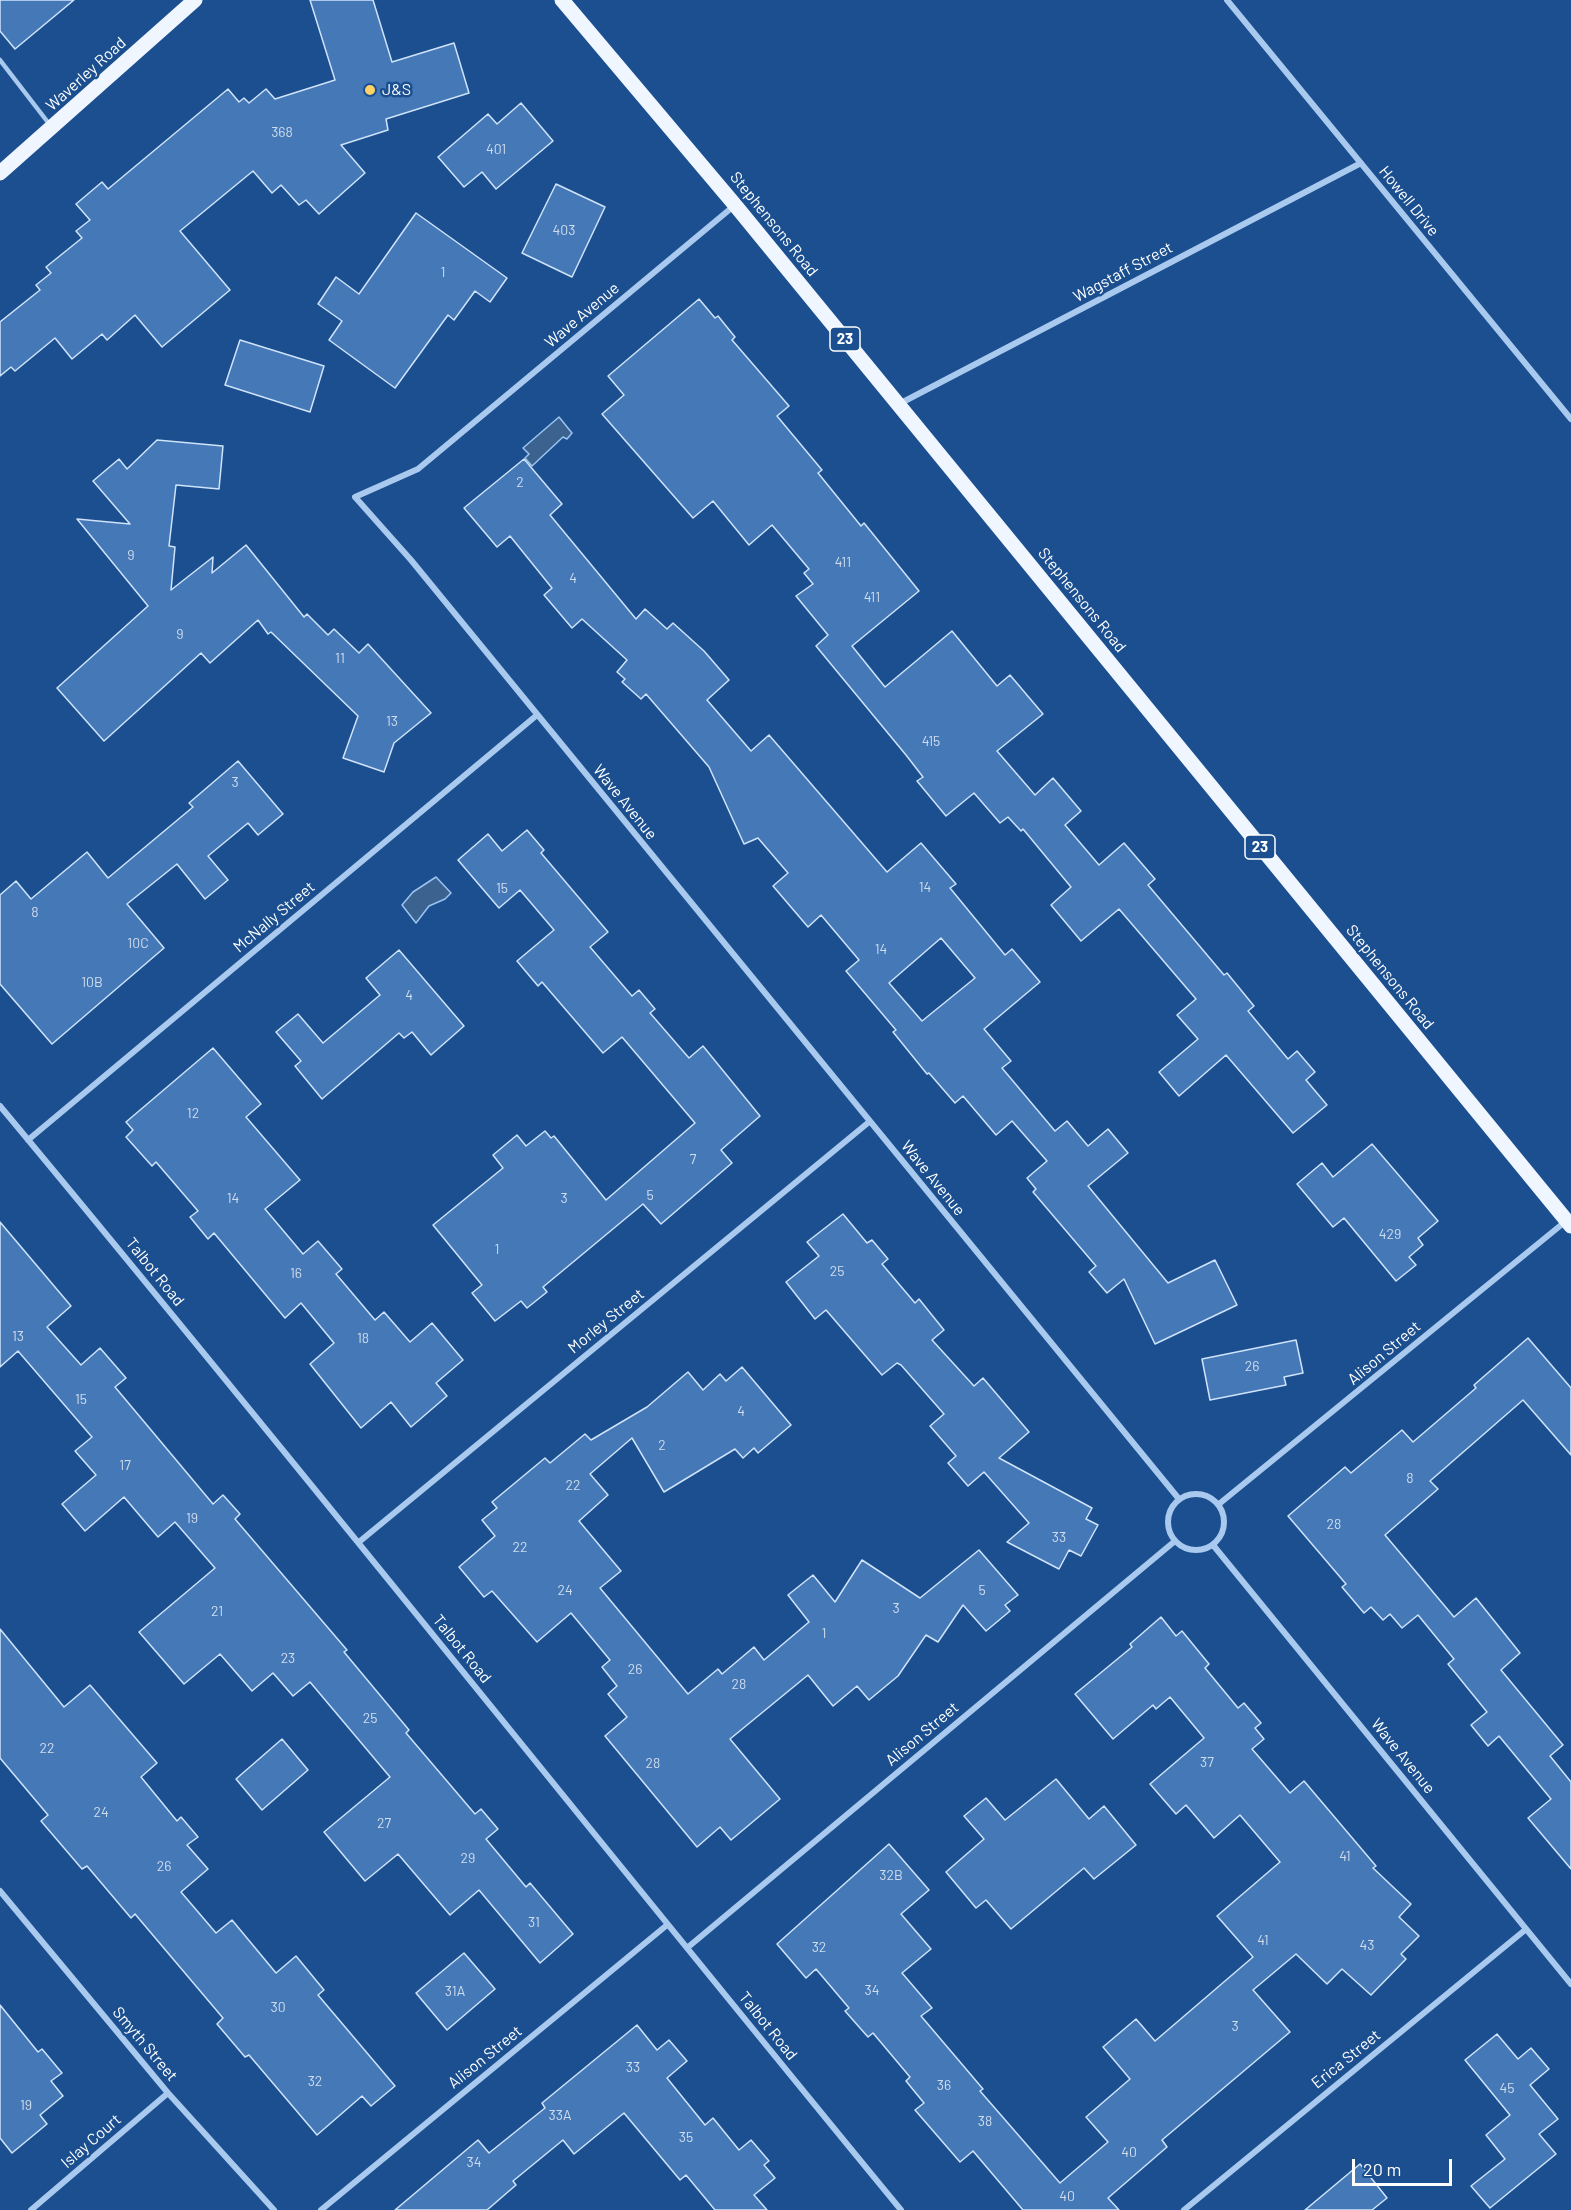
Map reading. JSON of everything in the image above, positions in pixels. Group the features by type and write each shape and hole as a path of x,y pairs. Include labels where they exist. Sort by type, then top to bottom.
{"main road":[{"name":"Waverley Road","path":"0,173 195,0"},
{"name":"Stephensons Road","path":"562,0 735,205 1569,1223"}],"street":[{"name":"Howell Drive","path":"1227,0 1571,419"},
{"name":"Wagstaff Street","path":"898,405 1361,163"},
{"name":"Wave Avenue","path":"735,205 418,469 355,497 411,560 1179,1500"},
{"name":"McNally Street","path":"28,1140 537,715"},
{"name":"Talbot Road","path":"0,1106 359,1542 667,1925 901,2210"},
{"name":"Morley Street","path":"359,1542 869,1122"},
{"name":"Alison Street","path":"1219,1504 1569,1223"},
{"path":"1197,1493 1207,1495 1219,1504 1225,1522 1222,1532 1213,1545 1194,1550 1175,1541 1168,1523 1169,1514 1179,1500 1197,1493"},
{"name":"Alison Street","path":"687,1948 1175,1541"},
{"name":"Wave Avenue","path":"1213,1545 1266,1607 1571,1984"},
{"name":"Smyth Street","path":"0,1891 168,2093 274,2210"},
{"name":"Alison Street","path":"321,2210 667,1925"},
{"name":"Erica Street","path":"1184,2210 1525,1930"},
{"name":"Islay Court","path":"31,2210 168,2093"}],"lane":[{"path":"0,60 52,129"}],"water":[{"path":"559,417 572,433 567,439 563,437 532,466 525,458 529,454 523,448"},
{"path":"436,877 451,893 445,899 429,906 416,923 402,905 413,892"}],"building":[{"path":"0,0 74,0 15,49 0,31"},
{"path":"310,0 373,0 392,62 454,43 469,93 386,119 388,130 341,145 365,173 319,214 306,200 299,205 281,185 272,193 253,171 180,231 230,290 162,347 135,315 107,340 102,334 72,359 55,338 15,371 11,367 0,376 0,322 40,290 36,285 51,273 46,267 82,238 76,231 90,220 76,204 102,182 108,189 228,89 239,102 244,98 249,103 266,89 275,99 335,80"},
{"path":"521,103 553,141 496,189 482,172 464,187 438,157 488,114 497,124"},
{"path":"556,184 605,207 572,277 522,253"},
{"path":"416,213 507,278 490,302 475,291 454,320 448,315 395,388 329,340 342,321 318,304 336,277 359,294"},
{"path":"699,299 715,318 718,316 735,337 732,340 789,406 777,416 822,470 818,473 861,526 864,523 919,591 852,646 885,687 952,631 997,686 1010,675 1043,714 997,751 1035,795 1053,778 1081,811 1065,825 1099,865 1124,843 1155,879 1148,885 1224,975 1227,973 1254,1006 1248,1011 1288,1059 1297,1051 1315,1072 1306,1080 1327,1105 1293,1133 1226,1055 1179,1096 1159,1072 1198,1039 1177,1015 1196,999 1119,909 1081,941 1051,905 1071,887 1023,829 1021,831 1008,817 1000,823 974,793 946,816 917,781 923,777 816,646 828,635 796,596 813,584 804,573 809,569 772,525 749,545 713,501 693,518 602,414 624,395 608,376"},
{"path":"240,340 324,366 310,412 225,385"},
{"path":"157,440 223,446 219,489 176,485 169,546 175,547 171,590 213,557 212,573 246,545 304,617 307,614 328,635 334,629 359,653 368,644 431,713 394,743 384,772 343,758 358,716 271,632 268,634 258,620 210,663 201,653 104,741 57,688 148,606 77,519 130,524 93,481 119,459 127,469"},
{"path":"524,459 562,504 550,515 636,619 645,609 667,629 673,623 704,651 729,680 707,700 751,751 769,735 887,872 921,843 956,884 950,888 1005,955 1012,949 1040,982 984,1029 1011,1061 1002,1068 1055,1131 1067,1121 1088,1146 1108,1129 1128,1153 1088,1186 1168,1283 1215,1260 1237,1305 1155,1344 1124,1279 1107,1293 1089,1272 1096,1266 1033,1192 1036,1189 1027,1178 1047,1161 1012,1121 996,1135 963,1096 955,1103 929,1073 927,1074 893,1032 896,1030 846,971 859,960 821,915 808,927 773,886 788,873 758,838 744,844 709,767 646,694 641,699 622,682 625,679 617,672 627,660 582,619 572,628 544,595 552,588 510,536 497,547 464,508","holes":["941,938 975,978 922,1021 889,983"]},
{"path":"238,761 283,814 258,835 248,823 208,856 228,880 205,899 177,864 127,904 164,948 52,1044 0,984 0,895 16,881 31,899 87,852 108,878 193,807 189,803"},
{"path":"527,830 544,850 541,853 608,932 590,947 632,996 639,990 655,1009 650,1013 689,1058 703,1046 760,1116 721,1150 732,1163 661,1224 643,1204 543,1287 547,1292 527,1308 521,1301 495,1321 472,1293 482,1285 433,1225 503,1168 493,1155 517,1135 526,1146 545,1131 551,1138 554,1136 606,1200 695,1123 622,1037 603,1053 542,982 538,986 517,961 554,930 520,890 499,908 458,860 488,834 502,851"},
{"path":"399,950 464,1026 431,1055 412,1032 404,1038 399,1033 322,1099 295,1066 301,1061 276,1032 298,1014 323,1043 380,995 366,978"},
{"path":"213,1048 261,1104 246,1117 300,1180 265,1209 303,1254 318,1241 342,1269 336,1274 375,1320 384,1312 410,1342 432,1323 463,1360 436,1383 447,1396 411,1427 391,1402 361,1428 310,1364 334,1343 301,1303 285,1318 214,1233 208,1239 190,1217 198,1211 156,1162 152,1166 126,1137 133,1130 126,1122"},
{"path":"1372,1144 1438,1221 1418,1238 1423,1245 1409,1257 1416,1265 1396,1281 1344,1218 1333,1227 1297,1184 1322,1163 1333,1177"},
{"path":"843,1214 867,1243 872,1240 888,1259 882,1264 915,1303 919,1299 944,1330 932,1340 974,1386 983,1378 1029,1432 999,1458 1092,1508 1086,1519 1098,1525 1081,1556 1069,1550 1059,1569 1007,1542 1029,1523 984,1472 968,1486 948,1463 956,1456 930,1426 944,1414 901,1365 897,1363 882,1375 826,1310 815,1319 786,1282 819,1256 807,1242"},
{"path":"0,1222 71,1306 47,1327 81,1365 100,1348 126,1378 115,1387 213,1504 223,1495 240,1514 235,1519 347,1650 344,1652 409,1730 406,1733 475,1814 481,1809 498,1829 486,1839 526,1887 530,1883 573,1934 540,1963 479,1890 450,1915 398,1854 365,1881 324,1832 390,1777 310,1682 293,1696 273,1673 252,1691 220,1654 184,1684 139,1632 215,1568 175,1522 158,1537 124,1497 85,1531 62,1504 96,1475 75,1451 92,1437 18,1351 0,1367"},
{"path":"1528,1338 1571,1388 1571,1455 1523,1400 1430,1481 1438,1489 1385,1535 1454,1617 1476,1598 1520,1653 1501,1670 1563,1745 1550,1756 1571,1782 1571,1869 1528,1818 1551,1799 1499,1736 1488,1746 1471,1725 1487,1712 1448,1664 1454,1659 1418,1615 1402,1628 1390,1614 1383,1620 1371,1607 1364,1613 1342,1587 1346,1584 1288,1516 1345,1467 1351,1473 1402,1430 1413,1442 1476,1388 1474,1385"},
{"path":"1296,1340 1303,1373 1284,1377 1286,1385 1210,1400 1202,1359"},
{"path":"742,1367 791,1425 758,1453 754,1448 743,1458 735,1449 664,1492 632,1438 590,1474 608,1495 579,1521 621,1571 600,1588 688,1694 718,1669 722,1674 754,1647 764,1660 809,1622 788,1595 813,1575 835,1602 862,1560 920,1598 979,1550 1018,1595 1005,1605 1010,1611 986,1631 963,1605 938,1642 926,1635 898,1676 869,1700 857,1686 833,1706 808,1675 730,1739 780,1799 731,1840 720,1827 697,1847 605,1736 627,1717 608,1694 617,1686 602,1667 610,1660 571,1613 537,1642 492,1591 484,1597 459,1567 495,1536 482,1520 497,1508 492,1502 545,1458 550,1463 585,1434 591,1440 647,1407 688,1372 703,1390 720,1374 726,1381"},
{"path":"1161,1617 1176,1636 1182,1631 1209,1664 1205,1668 1238,1708 1244,1703 1261,1723 1255,1728 1264,1739 1252,1749 1290,1793 1304,1781 1376,1866 1373,1868 1411,1904 1399,1917 1419,1936 1401,1954 1406,1959 1371,1995 1342,1969 1327,1984 1296,1954 1253,1990 1290,2032 1162,2140 1167,2147 1108,2198 1119,2210 1023,2210 973,2151 960,2162 915,2110 924,2103 906,2081 910,2077 873,2033 868,2037 845,2011 849,2008 816,1969 806,1978 777,1944 889,1844 929,1890 901,1914 931,1949 902,1973 932,2008 921,2016 983,2089 980,2091 1060,2183 1108,2142 1086,2117 1130,2079 1103,2047 1136,2019 1155,2041 1253,1957 1217,1916 1280,1862 1240,1815 1214,1838 1186,1805 1176,1814 1150,1784 1204,1738 1170,1697 1156,1709 1153,1705 1113,1739 1075,1694 1132,1647 1130,1644"},
{"path":"0,1629 64,1707 90,1685 157,1763 141,1777 177,1821 181,1817 198,1837 187,1845 208,1869 181,1892 216,1933 232,1920 276,1973 296,1956 324,1990 318,1995 395,2086 371,2106 362,2096 317,2135 249,2055 245,2057 217,2024 223,2018 135,1914 131,1918 87,1866 82,1869 41,1821 48,1815 0,1758"},
{"path":"282,1739 308,1770 262,1810 236,1779"},
{"path":"1056,1779 1089,1819 1104,1806 1136,1845 1094,1879 1084,1868 1011,1929 986,1900 976,1908 946,1872 984,1839 964,1816 986,1798 1005,1820"},
{"path":"464,1953 495,1989 447,2030 416,1993"},
{"path":"0,2005 38,2052 42,2049 62,2073 51,2081 63,2096 40,2115 47,2124 12,2153 0,2138"},
{"path":"637,2025 657,2050 669,2040 687,2061 667,2078 705,2125 713,2118 739,2150 751,2140 769,2161 764,2165 775,2178 754,2195 767,2210 715,2210 686,2175 680,2180 624,2113 574,2154 563,2140 513,2181 516,2185 487,2210 395,2210 478,2140 489,2153 545,2108 542,2103"},
{"path":"1497,2034 1518,2059 1531,2048 1549,2069 1530,2085 1558,2119 1539,2134 1556,2154 1490,2208 1471,2186 1505,2159 1486,2135 1510,2115 1465,2060"},
{"path":"1360,2164 1387,2198 1372,2210 1305,2210"}],"place":[{"name":"J&S","path":"370,90"}]}
